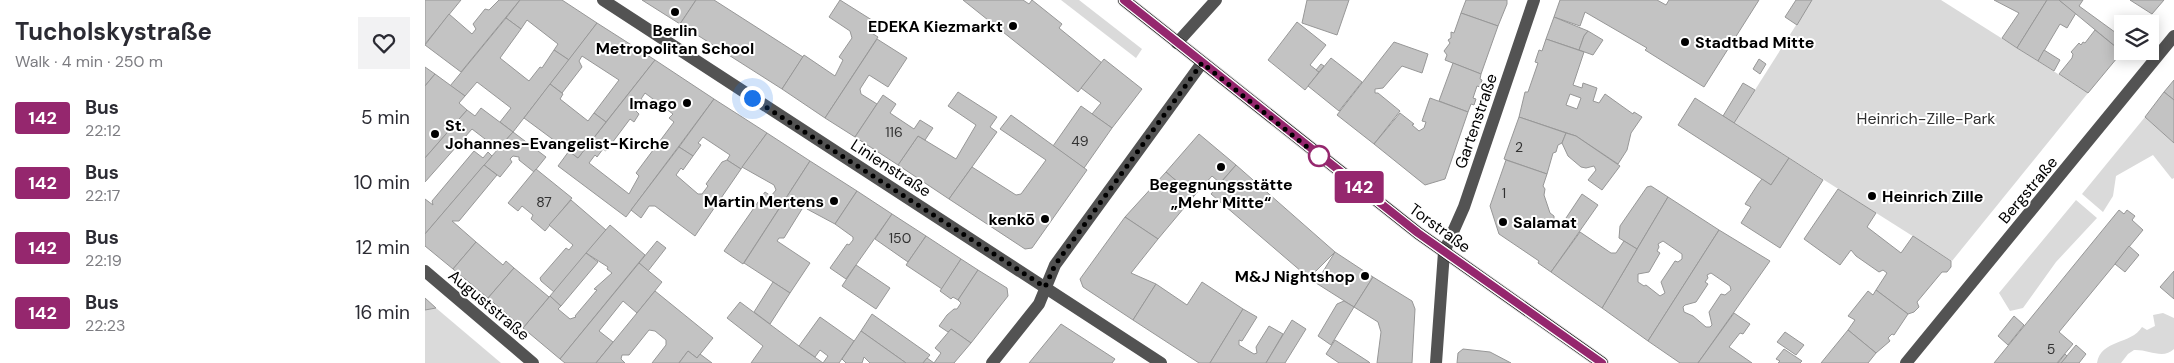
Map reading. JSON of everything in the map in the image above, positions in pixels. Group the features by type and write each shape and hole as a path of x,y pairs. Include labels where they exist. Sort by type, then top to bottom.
{"main road":[{"name":"Torstraße","path":"1124,0 1402,221 1602,363"}],"street":[{"name":"Linienstraße","path":"603,0 1161,363"},
{"path":"1177,43 1216,0"},
{"name":"Gartenstraße","path":"1436,363 1444,252 1464,207 1535,0"},
{"name":"Bergstraße","path":"1906,363 2174,36"},
{"path":"993,363 1035,310 1055,265 1202,63"},
{"name":"Auguststraße","path":"425,271 533,363"}],"green space":[{"path":"1061,0 1079,0 1142,49 1136,58"},
{"name":"Heinrich-Zille-Park","path":"1812,0 1941,0 2088,93 1952,261 1734,123"},
{"path":"2145,117 2174,143 2174,178 2172,179 2153,155 2116,176 2113,196 2103,212 2082,194"},
{"path":"2076,200 2097,218 2056,262 2023,308 2010,311 1999,293"},
{"path":"436,308 501,363 425,363 425,310"},
{"path":"2163,313 2174,318 2174,349 2165,354 2134,350 2121,363 2097,363 2104,350 2131,337 2142,327 2147,330 2155,326 2153,315"}],"building":[{"path":"425,0 461,0 425,44"},
{"path":"499,0 520,0 461,72 425,45 449,14 472,34 476,29 473,24 485,9 489,10"},
{"path":"520,0 562,0 597,23 569,60 554,50 558,44 527,20 521,29 506,18"},
{"name":"Berlin Metropolitan School","path":"642,0 696,0 680,24"},
{"path":"696,0 714,0 803,57 782,89 680,24"},
{"path":"840,0 875,22 870,32 878,37 825,118 782,89 804,55 835,76 843,60 839,57 852,38 850,31 829,17"},
{"path":"963,0 1023,0 1029,4 1032,0 1062,24 1059,28 1102,63 1078,92"},
{"path":"1307,0 1349,0 1337,35 1302,23"},
{"path":"1466,0 1507,0 1498,26 1461,13"},
{"name":"Stadtbad Mitte","path":"1560,0 1657,0 1666,5 1669,0 1759,0 1704,87 1645,50 1647,48 1585,12 1580,26 1554,17"},
{"path":"1796,0 1812,0 1797,25 1785,17"},
{"path":"1994,0 2047,0 2017,48 2002,38 2019,13"},
{"path":"2047,0 2059,0 2076,13 2067,28 2060,24 2038,61 2017,48"},
{"path":"2059,0 2083,0 2079,6 2114,31 2114,45"},
{"path":"2130,0 2164,0 2152,14"},
{"path":"1461,13 1498,26 1481,74 1445,60 1447,55 1444,51 1450,43 1448,40 1451,38 1451,32 1454,33"},
{"path":"1554,17 1588,31 1579,50 1546,39"},
{"path":"506,18 521,29 500,58 529,81 540,67 542,68 554,50 569,60 513,132 500,122 511,108 477,82 465,96 450,86"},
{"path":"1297,22 1326,45 1310,65 1319,72 1305,90 1268,60"},
{"path":"597,23 655,60 606,122 594,113 619,80 582,56 579,61 582,67 562,93 550,84"},
{"path":"2095,30 2114,45 2115,60 2088,93 2059,74 2072,58 2073,54 2071,52 2079,43 2081,45 2083,42 2085,43"},
{"path":"1588,31 1603,40 1593,55 1579,50"},
{"path":"877,39 907,58 888,87 869,75 860,89 861,94 877,104 855,137 825,118"},
{"path":"1546,39 1584,52 1573,85 1582,88 1583,83 1597,88 1593,101 1599,103 1605,94 1633,114 1634,112 1642,117 1631,133 1627,150 1618,164 1576,136 1519,117 1525,92 1528,92 1538,63 1535,62 1539,50 1542,51","holes":["1570,94 1581,98 1577,109 1566,105"]},
{"path":"1394,42 1428,54 1422,73 1402,66 1383,88 1375,89 1375,93 1378,93 1400,111 1374,144 1337,115"},
{"path":"2044,50 2060,60 2054,71 2038,61"},
{"path":"1331,58 1362,82 1339,111 1308,86"},
{"path":"1104,59 1142,89 1112,128 1092,114 1101,103 1081,88"},
{"path":"1759,59 1766,64 1760,74 1753,69"},
{"path":"655,60 714,99 626,217 558,166 569,151 578,158","holes":["645,93 673,114 669,118 674,122 636,173 639,176 629,194 589,163 603,149 606,151 630,119 634,122 639,114 636,111 644,101 641,99"]},
{"path":"1453,63 1481,74 1480,87 1477,86 1473,98 1476,99 1474,105 1471,104 1468,112 1439,101"},
{"path":"1321,64 1324,66 1319,72 1316,70"},
{"path":"425,67 435,74 425,86"},
{"name":"St. Johannes-Evangelist-Kirche","path":"435,74 465,96 459,103 467,110 425,158 425,86"},
{"path":"2174,80 2174,100 2164,92"},
{"path":"1743,83 1755,90 1734,123 1723,116"},
{"path":"550,84 563,94 560,99 588,121 594,113 606,122 578,158 524,118"},
{"path":"958,92 997,117 990,127 997,132 949,199 898,165 918,136 956,159 976,125 948,106"},
{"path":"2164,92 2174,100 2174,143 2145,117"},
{"path":"883,95 896,104 890,113 914,129 920,120 933,128 925,140 918,136 898,165 855,137"},
{"path":"1430,98 1468,112 1445,179 1425,185 1374,144 1400,113 1414,124 1412,125 1419,131 1424,128 1426,122 1422,121"},
{"path":"1695,98 1789,158 1771,185 1678,125"},
{"path":"714,99 767,133 741,169 727,160 730,155 703,137 698,143 701,145 693,156 679,147"},
{"path":"1081,106 1112,128 1084,168 1053,146"},
{"path":"481,108 513,132 498,149 472,129 425,182 425,158 467,110 475,116"},
{"path":"1011,115 1087,170 1032,248 1025,249 949,199 972,167 1016,195 1021,194 1046,160 1000,129"},
{"path":"1519,117 1566,133 1562,143 1558,145 1556,152 1553,153 1547,174 1504,159"},
{"path":"513,132 546,157 534,172 519,160 519,157 513,156 510,159 512,162 500,177 484,165"},
{"path":"767,133 810,161 743,264 724,251 765,192 771,196 776,190 774,185 742,167"},
{"path":"1566,133 1576,136 1620,166 1602,190 1588,180 1596,170 1594,166 1581,167 1568,156 1562,143"},
{"path":"1199,134 1236,165 1220,183 1212,176 1194,196 1166,172"},
{"path":"679,147 693,156 683,170 681,168 676,175 698,194 702,194 708,186 706,184 722,162 727,160 741,169 695,236 655,206 649,206 641,218 631,210"},
{"path":"474,151 483,158 488,152 492,156 425,234 425,199 433,205 432,201"},
{"path":"1789,158 1823,180 1780,248 1741,223 1751,207 1745,204 1758,184 1762,179 1771,185"},
{"path":"1506,160 1547,174 1543,186 1545,189 1544,195 1550,213 1554,216 1554,219 1564,226 1568,225 1566,218 1582,194 1598,205 1551,272 1538,263 1539,261 1499,234 1490,206"},
{"path":"810,161 857,191 835,224 807,209 808,204 803,200 800,204 802,209 784,238 779,238 777,241 810,263 790,293 744,263"},
{"path":"484,165 497,175 459,221 452,221 476,242 453,269 425,246 425,234"},
{"path":"1236,165 1335,252 1309,278 1211,194"},
{"path":"536,169 572,198 545,231 531,219 533,215 522,206 518,211 508,203"},
{"path":"1166,172 1194,196 1158,239 1125,217"},
{"path":"1651,186 1668,197 1637,249 1619,238 1620,226 1647,187"},
{"path":"1838,189 1876,213 1867,227 1901,253 1913,236 1951,261 1951,267 1947,272 1942,272 1917,302 1919,307 1914,312 1908,314 1876,290 1887,273 1883,270 1879,272 1856,256 1851,250 1840,265 1804,239"},
{"path":"857,191 892,214 846,279 830,268 847,244 849,245 853,240 853,237 835,224"},
{"path":"1668,197 1719,230 1648,341 1602,308","holes":["1663,241 1682,254 1682,259 1678,262 1675,261 1661,282 1665,293 1660,296 1646,285 1644,286 1638,282 1638,274 1649,272 1660,253 1657,251 1658,244"]},
{"path":"571,200 606,230 554,292 540,278 566,248 569,250 573,245 549,225"},
{"path":"2119,210 2124,214 2127,210 2135,216 2132,220 2143,230 2059,332 2073,344 2057,363 1994,363"},
{"path":"892,214 926,236 908,262 875,239"},
{"path":"1125,217 1158,239 1131,273 1156,284 1133,320 1083,287 1080,279"},
{"path":"610,225 645,255 560,359 523,328 550,296 561,306 558,309 570,319 576,317 597,290 594,289 612,273 607,269 608,267 586,253"},
{"path":"1719,230 1770,261 1698,363 1680,363 1648,341","holes":["1711,273 1730,286 1731,290 1725,295 1721,294 1709,312 1712,325 1710,327 1706,327 1693,316 1684,312 1683,307 1696,302 1708,284 1705,282 1708,278 1707,275"]},
{"path":"1580,232 1611,253 1616,253 1624,241 1637,249 1602,308 1551,272"},
{"path":"926,236 961,259 942,289 906,265"},
{"path":"657,241 666,248 648,271 639,263"},
{"path":"476,242 503,265 506,261 514,268 488,298 453,269"},
{"path":"2129,246 2139,255 2125,272 2115,264"},
{"path":"1335,252 1373,277 1354,307 1316,283"},
{"path":"586,253 598,262 561,306 550,296"},
{"path":"961,259 978,270 958,300 953,297 951,299 940,291"},
{"path":"639,263 662,282 637,313 623,301 599,331 613,342 596,363 565,363 560,359"},
{"path":"856,265 890,288 876,309 842,286"},
{"path":"514,268 549,297 523,328 488,298"},
{"path":"978,270 1007,288 1008,296 971,343 951,329 948,332 939,326 947,315 954,309 957,309 961,303 958,300"},
{"path":"2174,271 2174,299 2160,287"},
{"path":"1373,277 1412,301 1415,309 1412,363 1377,363 1381,332 1378,322 1354,307"},
{"path":"773,282 790,293 770,324 754,312"},
{"path":"1202,282 1243,309 1210,363 1199,363 1133,320 1156,284 1187,305"},
{"path":"1876,290 1908,314 1894,335 1892,334 1888,338 1890,341 1876,353 1848,330 1855,320 1848,316 1868,291 1873,295"},
{"path":"655,291 713,338 697,358 688,351 679,363 652,363 666,345 666,340 655,331 649,330 629,355 622,355 621,359 625,363 596,363"},
{"path":"425,298 436,308 425,310"},
{"path":"1344,301 1354,307 1331,345 1318,336 1337,304"},
{"path":"740,302 823,363 751,363 763,346 727,318"},
{"path":"1243,309 1257,317 1242,341 1239,340 1239,345 1254,354 1257,353 1256,347 1269,326 1283,334 1266,363 1210,363"},
{"path":"1734,313 1750,324 1743,334 1740,333 1729,347 1752,363 1698,363"},
{"path":"872,314 930,355 923,363 906,363 861,331"},
{"path":"2014,316 2024,325 2008,345 1998,336"},
{"path":"820,317 854,341 839,363 823,363 828,356 820,350 815,357 799,346"},
{"path":"1292,320 1306,329 1285,363 1266,363"},
{"path":"1061,324 1115,359 1112,363 1029,363"},
{"path":"951,329 971,343 954,363 934,363 941,353 935,348"},
{"path":"1848,330 1876,353 1868,363 1821,363"},
{"path":"861,331 906,363 870,363 864,357 862,363 846,363 842,359"},
{"path":"1785,332 1804,345 1796,355 1777,342"},
{"path":"1335,340 1370,363 1339,363 1326,354"},
{"path":"2076,345 2086,354 2079,363 2061,363"},
{"path":"1463,349 1490,352 1511,363 1457,363 1458,353"},
{"path":"1784,349 1802,361 1800,363 1778,363 1780,361 1776,359"},
{"path":"688,351 697,358 700,354 712,363 679,363"},
{"path":"2065,354 2067,356 2061,363 2058,363"},
{"path":"927,358 934,363 923,363"}],"bus line":[{"name":"142","path":"1124,0 1418,233 1602,363"}],"place":[{"name":"Berlin Metropolitan School","path":"675,12"},
{"name":"EDEKA Kiezmarkt","path":"1013,26"},
{"name":"Stadtbad Mitte","path":"1685,42"},
{"name":"Imago","path":"687,103"},
{"name":"St. Johannes-Evangelist-Kirche","path":"435,134"},
{"name":"Begegnungsstätte „Mehr Mitte“","path":"1221,167"},
{"name":"Heinrich Zille","path":"1872,196"},
{"name":"Martin Mertens","path":"834,201"},
{"name":"kenkō","path":"1045,219"},
{"name":"Salamat","path":"1503,222"},
{"name":"M&J Nightshop","path":"1365,276"}],"route":[{"path":"752,98 1045,287 1055,265 1202,63 1321,158 1319,156"}]}
